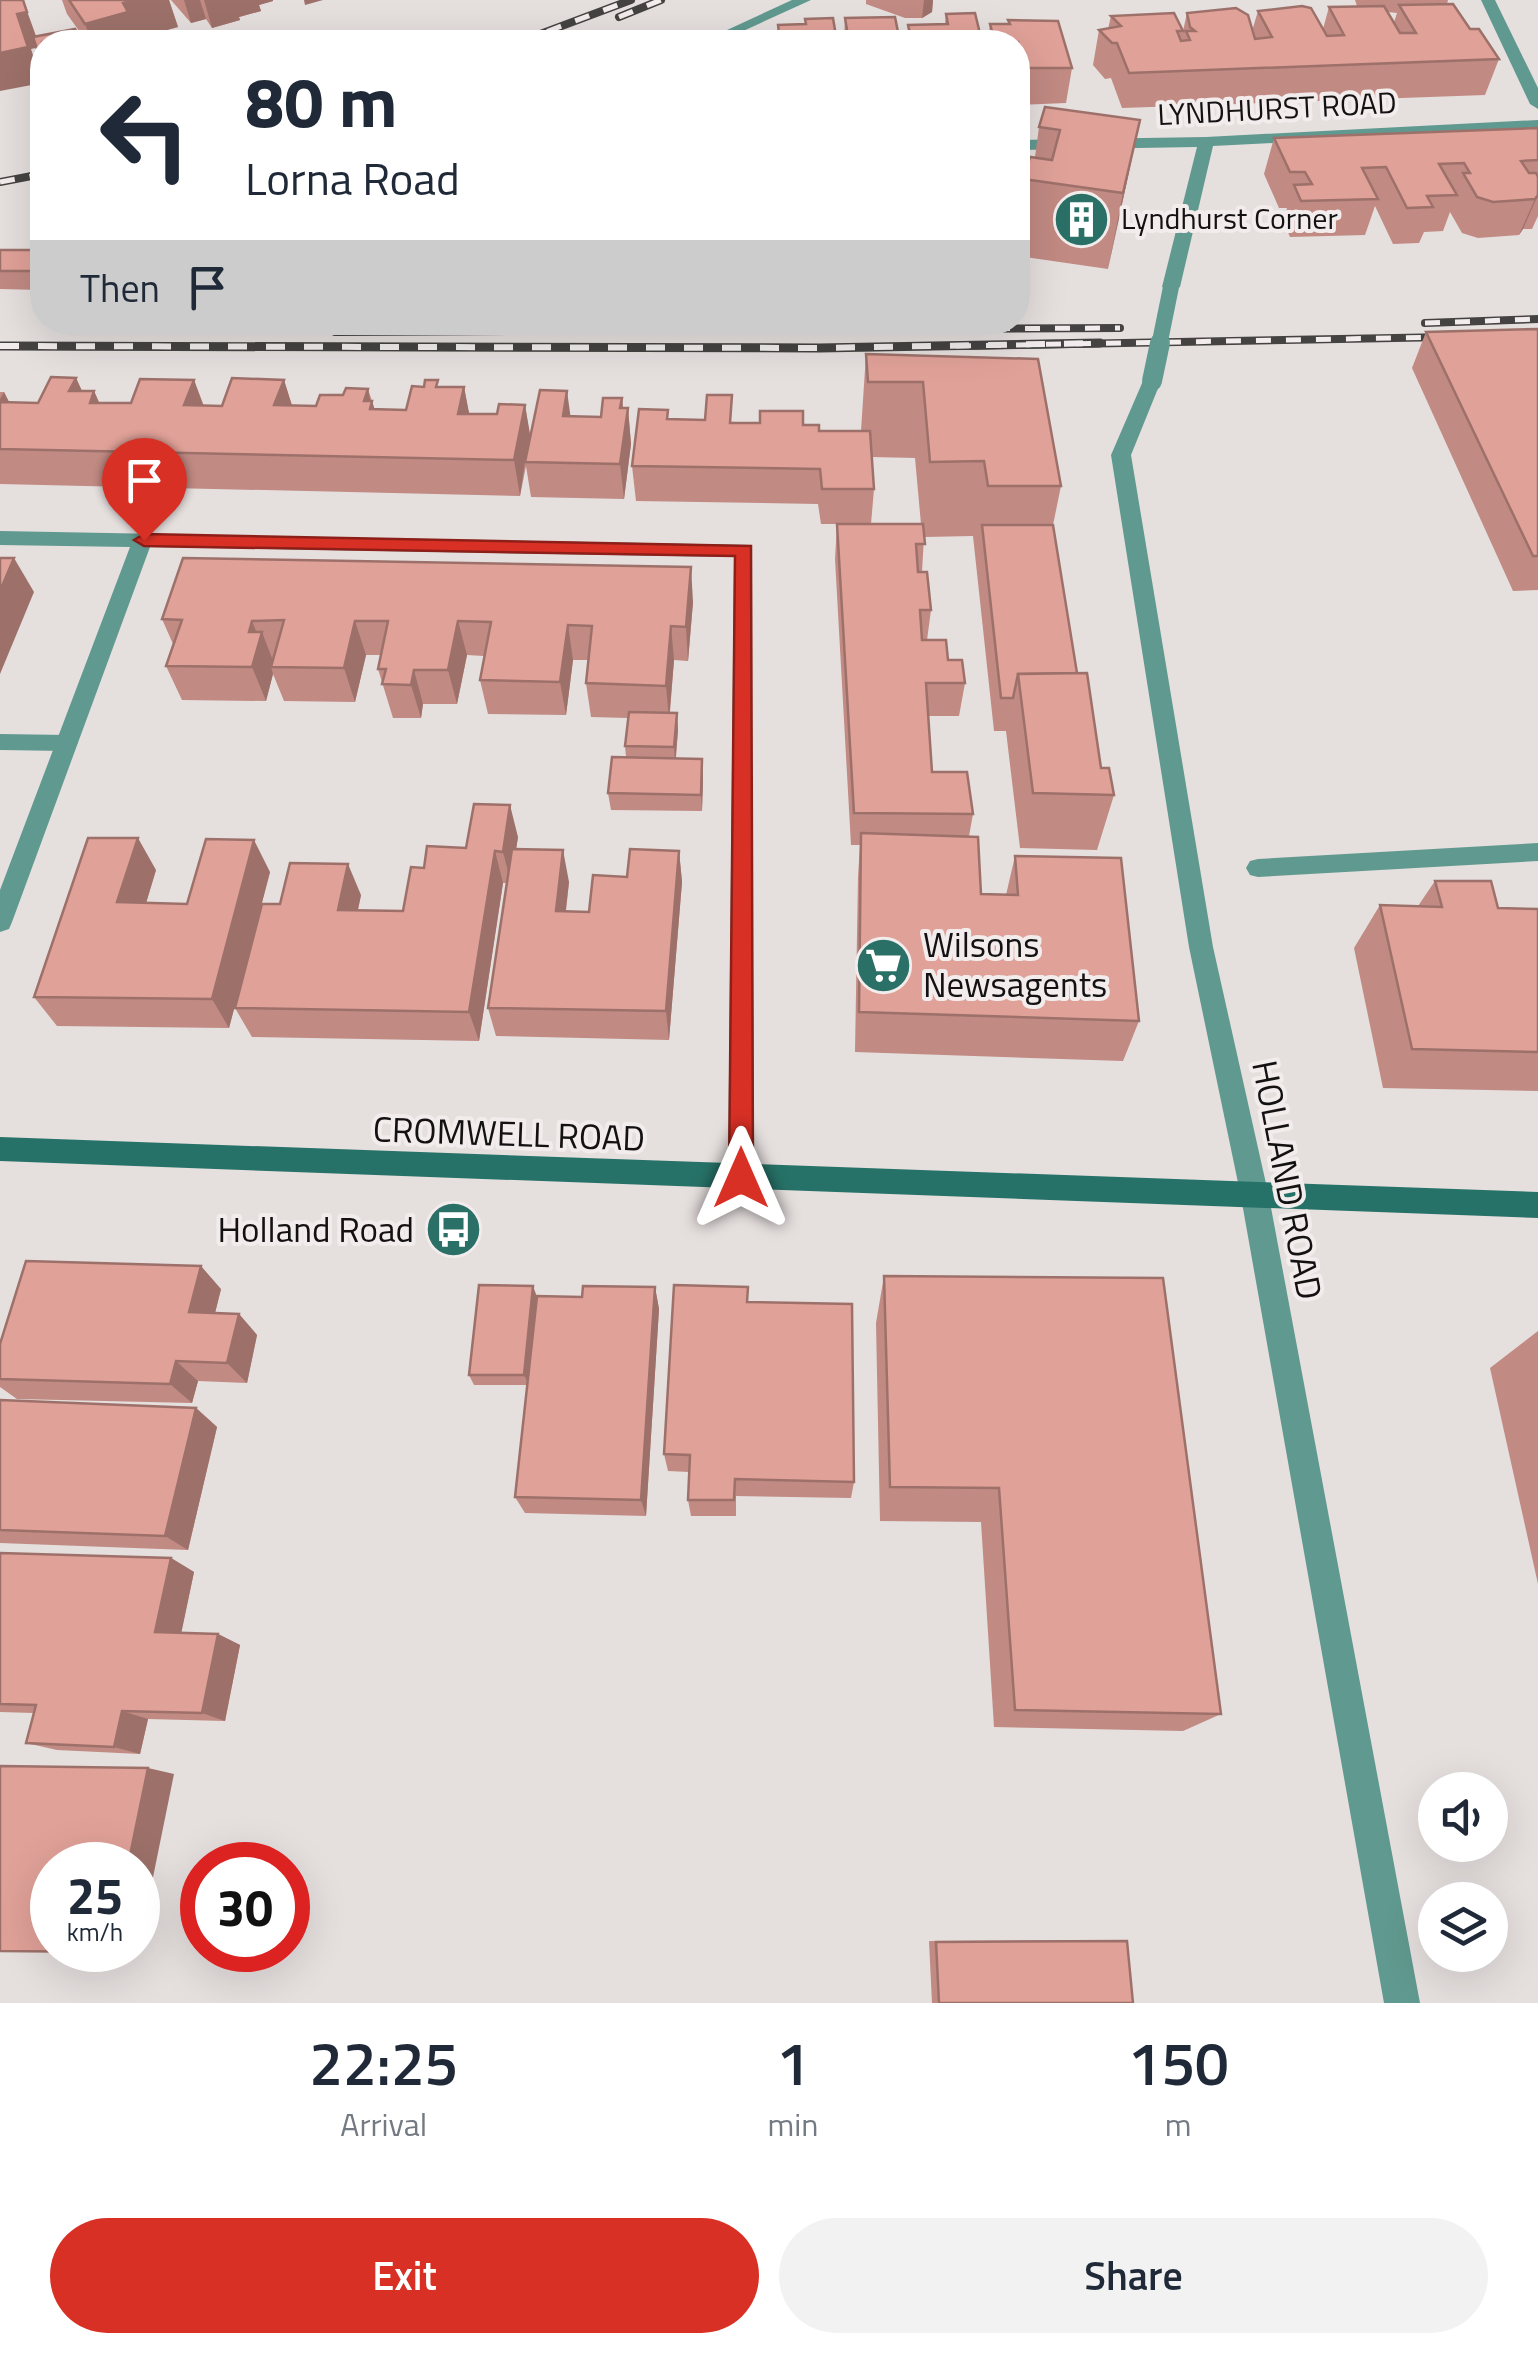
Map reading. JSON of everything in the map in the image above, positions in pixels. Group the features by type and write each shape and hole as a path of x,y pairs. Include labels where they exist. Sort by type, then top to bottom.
{"main road":[{"name":"CROMWELL ROAD","path":"0,1149 1538,1205"}],"street":[{"path":"735,30 804,0"},
{"path":"1488,0 1538,104"},
{"name":"LYNDHURST ROAD","path":"1030,145 1206,142 1538,124"},
{"name":"HOLLAND ROAD","path":"1206,142 1152,381 1121,455 1201,947 1255,1197 1402,2003"},
{"path":"0,538 744,550 741,1178"},
{"path":"0,922 144,540"},
{"path":"0,742 67,743"},
{"path":"1258,868 1538,852"}],"building":[{"path":"0,0 23,0 27,12 17,14 28,47 0,53"},
{"path":"69,0 136,0 123,3 128,12 85,24"},
{"path":"1453,4 1470,29 1479,29 1499,59 1129,73 1117,43 1099,30 1121,26 1111,16 1174,13 1183,31 1177,31 1181,41 1190,40 1186,31 1195,31 1187,13 1236,8 1248,15 1255,39 1272,37 1258,11 1302,6 1311,8 1327,36 1344,35 1329,7 1384,6 1400,33 1416,33 1399,5"},
{"path":"975,13 979,30 909,30 908,25 948,24 946,14"},
{"path":"895,17 898,30 847,30 845,18"},
{"path":"833,18 835,30 779,30 778,25 806,24 805,19"},
{"path":"1008,20 1058,21 1072,68 1030,68 1030,30 992,30 990,24 1010,24"},
{"path":"1045,107 1140,120 1123,193 1030,180 1030,157 1052,160 1060,130 1039,127"},
{"path":"1538,128 1538,160 1521,161 1529,173 1538,177 1535,199 1493,202 1477,197 1463,173 1470,173 1464,163 1439,164 1457,195 1427,196 1433,207 1407,208 1386,167 1362,168 1378,199 1301,201 1294,185 1312,184 1305,172 1290,172 1274,138"},
{"path":"0,250 30,250 30,271 0,271"},
{"path":"1538,329 1538,556 1533,556 1426,332"},
{"path":"866,354 1038,359 1061,486 988,486 984,461 930,462 923,382 868,382"},
{"path":"51,377 76,378 69,391 94,391 90,403 131,403 140,379 194,380 184,405 222,406 232,378 284,380 274,405 316,406 320,395 343,395 346,388 368,389 364,401 372,401 370,409 406,410 412,386 424,387 425,380 438,380 436,387 464,387 458,414 497,414 499,404 525,405 514,460 0,449 0,402 38,403"},
{"path":"540,390 567,391 563,416 601,417 603,398 622,398 620,408 628,408 620,464 525,462"},
{"path":"707,395 732,395 730,423 760,423 760,411 803,411 803,425 819,425 819,431 870,431 874,489 822,489 820,469 632,466 639,409 668,410 667,419 705,420"},
{"path":"837,524 923,524 925,544 916,544 918,572 927,572 931,610 920,610 922,640 946,640 948,660 962,660 965,683 926,683 932,772 967,772 973,814 854,813"},
{"path":"982,525 1053,525 1077,673 1018,674 1013,698 1001,698"},
{"path":"0,558 14,558 0,591"},
{"path":"183,558 691,567 686,627 671,626 666,686 586,683 592,626 568,625 560,682 480,680 491,622 458,621 448,670 414,670 411,685 382,684 386,669 378,669 388,621 355,621 344,668 271,667 284,620 252,621 249,632 262,632 252,667 166,666 182,620 162,619"},
{"path":"1087,673 1101,768 1109,768 1114,795 1033,793 1018,674"},
{"path":"629,712 677,713 674,747 625,746"},
{"path":"612,757 702,759 701,795 608,793"},
{"path":"474,804 510,805 503,852 495,851 469,1012 235,1008 262,904 280,904 290,863 348,864 338,910 403,911 411,867 424,868 427,846 466,848"},
{"path":"861,833 978,837 981,894 1018,895 1015,856 1121,858 1139,1021 859,1012"},
{"path":"88,838 138,838 117,902 187,904 206,839 254,840 212,999 34,997"},
{"path":"512,849 563,850 556,911 589,912 593,875 627,877 630,849 679,851 666,1011 488,1008"},
{"path":"1435,881 1491,881 1498,908 1538,909 1538,1052 1412,1049 1380,905 1442,907"},
{"path":"26,1261 201,1266 189,1312 239,1314 227,1363 176,1361 170,1384 0,1379 0,1344"},
{"path":"884,1276 1163,1278 1221,1714 1015,1710 999,1488 890,1487"},
{"path":"479,1285 533,1286 524,1375 469,1375"},
{"path":"674,1285 748,1287 747,1302 852,1304 854,1482 735,1479 734,1500 688,1500 690,1455 664,1454"},
{"path":"583,1286 655,1287 641,1500 515,1497 537,1296 582,1297"},
{"path":"0,1400 196,1408 165,1536 0,1530"},
{"path":"0,1553 171,1558 155,1632 218,1634 202,1713 122,1711 114,1747 26,1743 36,1705 0,1704"},
{"path":"0,1766 148,1768 133,1842 30,1842 30,1951 0,1951"},
{"path":"1127,1941 1133,2003 939,2003 936,1942"}],"railway":[{"path":"551,30 631,0"},
{"path":"619,17 661,0"},
{"path":"0,182 30,176"},
{"path":"1425,323 1538,319"},
{"path":"1030,328 1120,328"},
{"path":"956,346 1450,337"},
{"path":"0,346 819,348 1100,343"}],"place":[{"name":"Lyndhurst Corner","path":"1082,219"},
{"name":"Wilsons Newsagents","path":"884,965"},
{"name":"Holland Road","path":"453,1230"}],"route":[{"path":"144,540 744,550 741,1178"}]}
